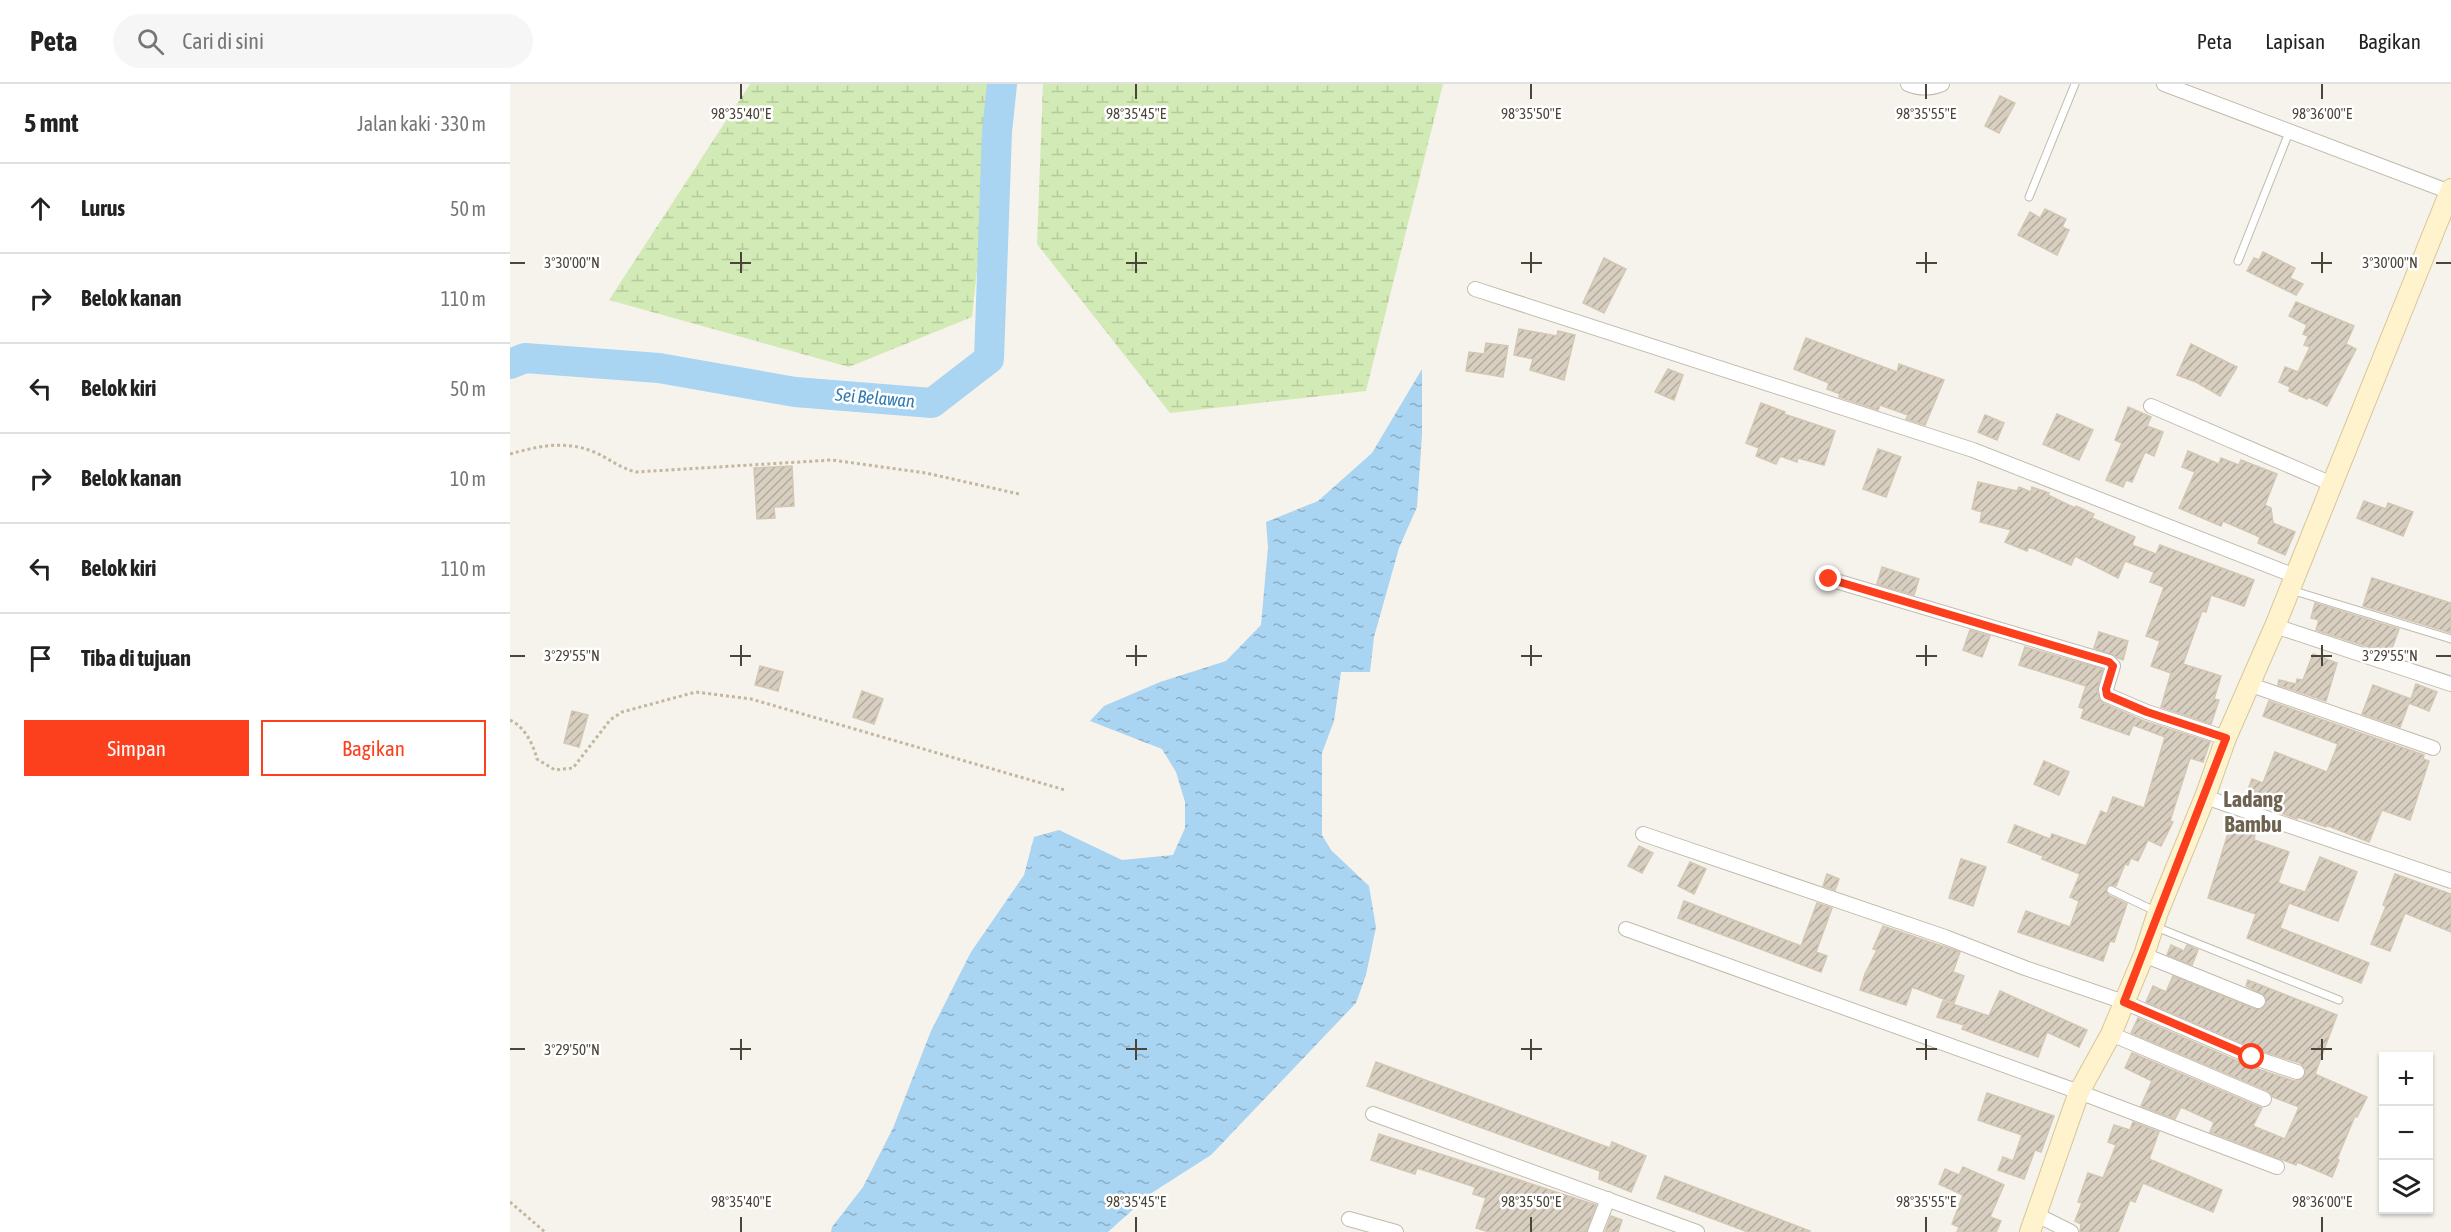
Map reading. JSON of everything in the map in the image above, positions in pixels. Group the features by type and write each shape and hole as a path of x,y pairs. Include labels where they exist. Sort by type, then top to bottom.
{"street":[{"path":"1908,84 1932,88 1942,84"},
{"path":"2071,1232 2033,1223 2079,1092 2111,1034 2144,955 2155,919 2205,797 2226,738 2276,626 2450,191 2164,84"},
{"path":"1475,289 1973,450 2292,583"},
{"path":"2151,406 2332,484"},
{"path":"1829,579 2109,662 2113,666 2106,689 2107,695 2147,712 2226,738"},
{"path":"2276,626 2451,684"},
{"path":"2251,685 2433,748"},
{"path":"2205,797 2451,880"},
{"path":"1643,834 1945,937 2025,968 2124,1002 2252,1057 2296,1072"},
{"path":"1626,929 2079,1092 2277,1167"},
{"path":"2144,955 2258,1001"},
{"path":"2111,1034 2264,1099"},
{"path":"1373,1114 1697,1232"},
{"path":"1595,1232 1608,1199"},
{"path":"1349,1219 1396,1232"}],"lane":[{"path":"2029,197 2075,84"},
{"path":"2238,261 2290,130"},
{"path":"2292,583 2451,639"},
{"path":"2111,890 2155,919 2340,1000"}],"path":[{"path":"510,454 536,447 568,445 593,452 616,465 636,472 832,460 944,477 1019,494"},
{"path":"510,720 517,723 532,743 537,759 555,770 573,768 610,720 622,711 696,692 717,693 751,699 1065,790"},
{"path":"510,1202 545,1232"}],"green space":[{"path":"750,84 997,84 972,317 849,367 609,300"},
{"path":"1043,84 1443,84 1366,391 1170,413 1037,244"}],"water":[{"path":"1422,369 1422,435 1417,507 1399,548 1374,637 1370,672 1341,672 1334,721 1322,753 1322,835 1331,850 1369,886 1376,927 1366,975 1356,1003 1211,1155 1150,1194 1108,1232 831,1232 832,1227 863,1187 893,1128 931,1031 971,952 1024,875 1034,837 1059,830 1122,860 1173,855 1185,828 1185,802 1176,772 1162,749 1090,721 1104,706 1160,682 1226,661 1261,625 1268,547 1266,522 1318,501 1372,453"}],"building":[{"path":"2000,96 2015,103 1999,133 1985,126"},
{"path":"2045,209 2066,219 2062,227 2069,230 2057,255 2018,235 2030,212 2040,218"},
{"path":"2263,252 2295,268 2290,278 2303,284 2296,295 2247,271 2254,258 2259,260"},
{"path":"1604,258 1626,269 1604,313 1583,303"},
{"path":"2296,302 2354,326 2346,344 2356,349 2327,406 2289,391 2290,387 2279,382 2285,367 2298,372 2310,347 2304,345 2308,336 2303,334 2307,325 2289,316"},
{"path":"1519,329 1557,336 1558,331 1575,335 1564,380 1530,370 1533,359 1514,355"},
{"path":"1806,338 1897,372 1899,364 1944,380 1925,425 1906,419 1908,415 1880,405 1878,410 1839,397 1840,394 1827,389 1829,383 1794,369"},
{"path":"1486,343 1508,346 1503,377 1466,371 1469,352 1484,354"},
{"path":"2191,344 2237,367 2220,396 2196,382 2177,375"},
{"path":"1668,369 1683,375 1674,400 1655,392"},
{"path":"1761,403 1785,412 1784,414 1835,431 1824,465 1798,458 1797,462 1780,456 1776,464 1756,456 1759,448 1746,443"},
{"path":"2128,407 2151,417 2147,426 2163,432 2154,456 2145,452 2132,482 2126,480 2123,487 2106,480 2122,443 2115,440"},
{"path":"2057,414 2093,430 2079,460 2043,444"},
{"path":"1985,415 2004,423 1997,440 1978,432"},
{"path":"1878,449 1901,457 1886,497 1863,489"},
{"path":"2188,451 2219,464 2221,458 2239,465 2241,460 2277,474 2265,505 2271,508 2273,523 2295,532 2285,555 2258,543 2260,537 2223,521 2221,526 2179,508 2195,472 2182,467"},
{"path":"792,466 794,506 774,507 775,518 757,519 754,468"},
{"path":"1978,482 2017,491 2019,487 2031,492 2032,487 2049,493 2048,495 2075,508 2076,506 2094,514 2092,518 2135,537 2132,545 2156,554 2160,545 2254,580 2244,606 2211,595 2206,612 2202,611 2183,664 2221,676 2214,699 2219,700 2211,724 2161,707 2171,673 2151,666 2160,641 2146,636 2164,587 2150,582 2154,572 2125,561 2118,578 2075,556 2071,565 2029,547 2027,551 2005,542 2011,530 1980,522 1982,512 1972,509"},
{"path":"2364,501 2386,509 2388,503 2413,512 2403,536 2357,518"},
{"path":"1882,567 1919,579 1914,595 1877,584"},
{"path":"2372,578 2451,603 2451,633 2363,606"},
{"path":"2315,603 2399,629 2390,654 2316,630 2319,620 2311,618"},
{"path":"1970,630 1990,636 1982,657 1963,650"},
{"path":"2099,632 2128,641 2123,660 2094,648"},
{"path":"2025,647 2103,669 2097,690 2103,703 2144,721 2210,742 2203,762 2190,758 2170,821 2173,822 2161,846 2148,840 2138,861 2131,858 2128,865 2125,864 2116,886 2106,887 2108,895 2127,904 2114,942 2110,941 2103,961 2018,932 2026,911 2070,927 2079,901 2070,897 2080,874 2008,842 2015,825 2050,839 2052,834 2086,846 2101,811 2107,814 2113,797 2144,808 2165,737 2133,725 2129,735 2081,718 2084,709 2079,707 2086,686 2019,665"},
{"path":"2313,654 2337,663 2326,701 2278,685 2279,680 2296,684 2297,679 2303,680"},
{"path":"760,666 783,672 778,691 755,685"},
{"path":"2416,684 2437,692 2429,711 2409,703 2400,727 2362,714 2373,685 2411,699"},
{"path":"862,691 883,699 874,724 853,717"},
{"path":"2269,701 2424,755 2423,759 2429,761 2410,820 2382,810 2369,842 2326,825 2326,827 2297,817 2297,819 2244,799 2252,779 2263,783 2275,752 2327,772 2338,744 2263,716"},
{"path":"572,711 588,715 579,747 564,743"},
{"path":"2044,761 2069,772 2059,795 2034,784"},
{"path":"2230,827 2255,834 2254,840 2289,852 2278,883 2305,892 2320,857 2357,872 2338,921 2289,903 2280,928 2369,963 2361,983 2247,938 2256,914 2208,898"},
{"path":"1639,846 1653,853 1642,873 1628,866"},
{"path":"1961,859 1986,867 1973,906 1949,898"},
{"path":"1690,862 1706,869 1694,894 1678,886"},
{"path":"1827,874 1839,879 1835,890 1823,886"},
{"path":"2395,874 2451,894 2451,932 2405,913 2390,951 2371,944 2386,906 2383,905"},
{"path":"1684,901 1801,946 1817,903 1832,908 1816,952 1827,956 1821,972 1678,918"},
{"path":"1883,926 1960,952 1953,972 1964,976 1954,1003 1912,987 1906,1005 1860,990 1877,950 1873,949"},
{"path":"2171,945 2184,951 2187,945 2198,950 2192,965 2167,955"},
{"path":"2173,976 2255,1009 2263,1008 2266,1004 2265,996 2246,986 2248,980 2337,1015 2315,1074 2367,1097 2357,1117 2355,1116 2332,1177 2297,1162 2296,1165 2210,1132 2214,1122 2181,1107 2175,1119 2141,1106 2152,1081 2125,1068 2132,1053 2262,1108 2253,1126 2285,1139 2299,1107 2273,1097 2268,1091 2131,1033 2138,1018 2249,1066 2294,1081 2303,1078 2306,1070 2300,1063 2255,1049 2146,1002 2153,986 2166,992"},
{"path":"2000,991 2087,1030 2079,1047 2047,1032 2038,1057 1962,1029 1964,1025 1937,1017 1943,1001 1989,1016"},
{"path":"1376,1062 1610,1148 1612,1142 1646,1156 1631,1192 1599,1179 1600,1171 1367,1086"},
{"path":"1987,1093 2054,1116 2041,1152 2035,1150 2024,1179 1998,1170 2003,1157 2013,1161 2022,1135 1978,1120"},
{"path":"2133,1122 2159,1132 2149,1159 2222,1190 2213,1212 2143,1183 2135,1202 2130,1200 2118,1232 2080,1232 2081,1224 2075,1221 2082,1203 2078,1202 2088,1173 2103,1178 2116,1145 2108,1142 2114,1125 2130,1130"},
{"path":"1379,1134 1596,1205 1586,1232 1489,1232 1476,1228 1486,1198 1473,1194 1475,1187 1417,1168 1415,1174 1371,1160"},
{"path":"1963,1167 2004,1185 1990,1217 2001,1221 1996,1232 1957,1232 1959,1227 1952,1224 1963,1195 1939,1184 1945,1169 1959,1175"},
{"path":"1665,1176 1810,1231 1748,1232 1657,1198"},
{"path":"1611,1216 1622,1220 1618,1232 1605,1232"}],"waterway":[{"name":"Sei Belawan","path":"510,364 525,358 659,368 795,392 932,403 989,359 997,132 1002,84"}],"district":[{"name":"Ladang Bambu","path":"2253,812"}],"route":[{"path":"1829,579 2109,662 2113,666 2113,671 2106,689 2107,695 2147,712 2226,738 2124,1002 2252,1057"}]}
